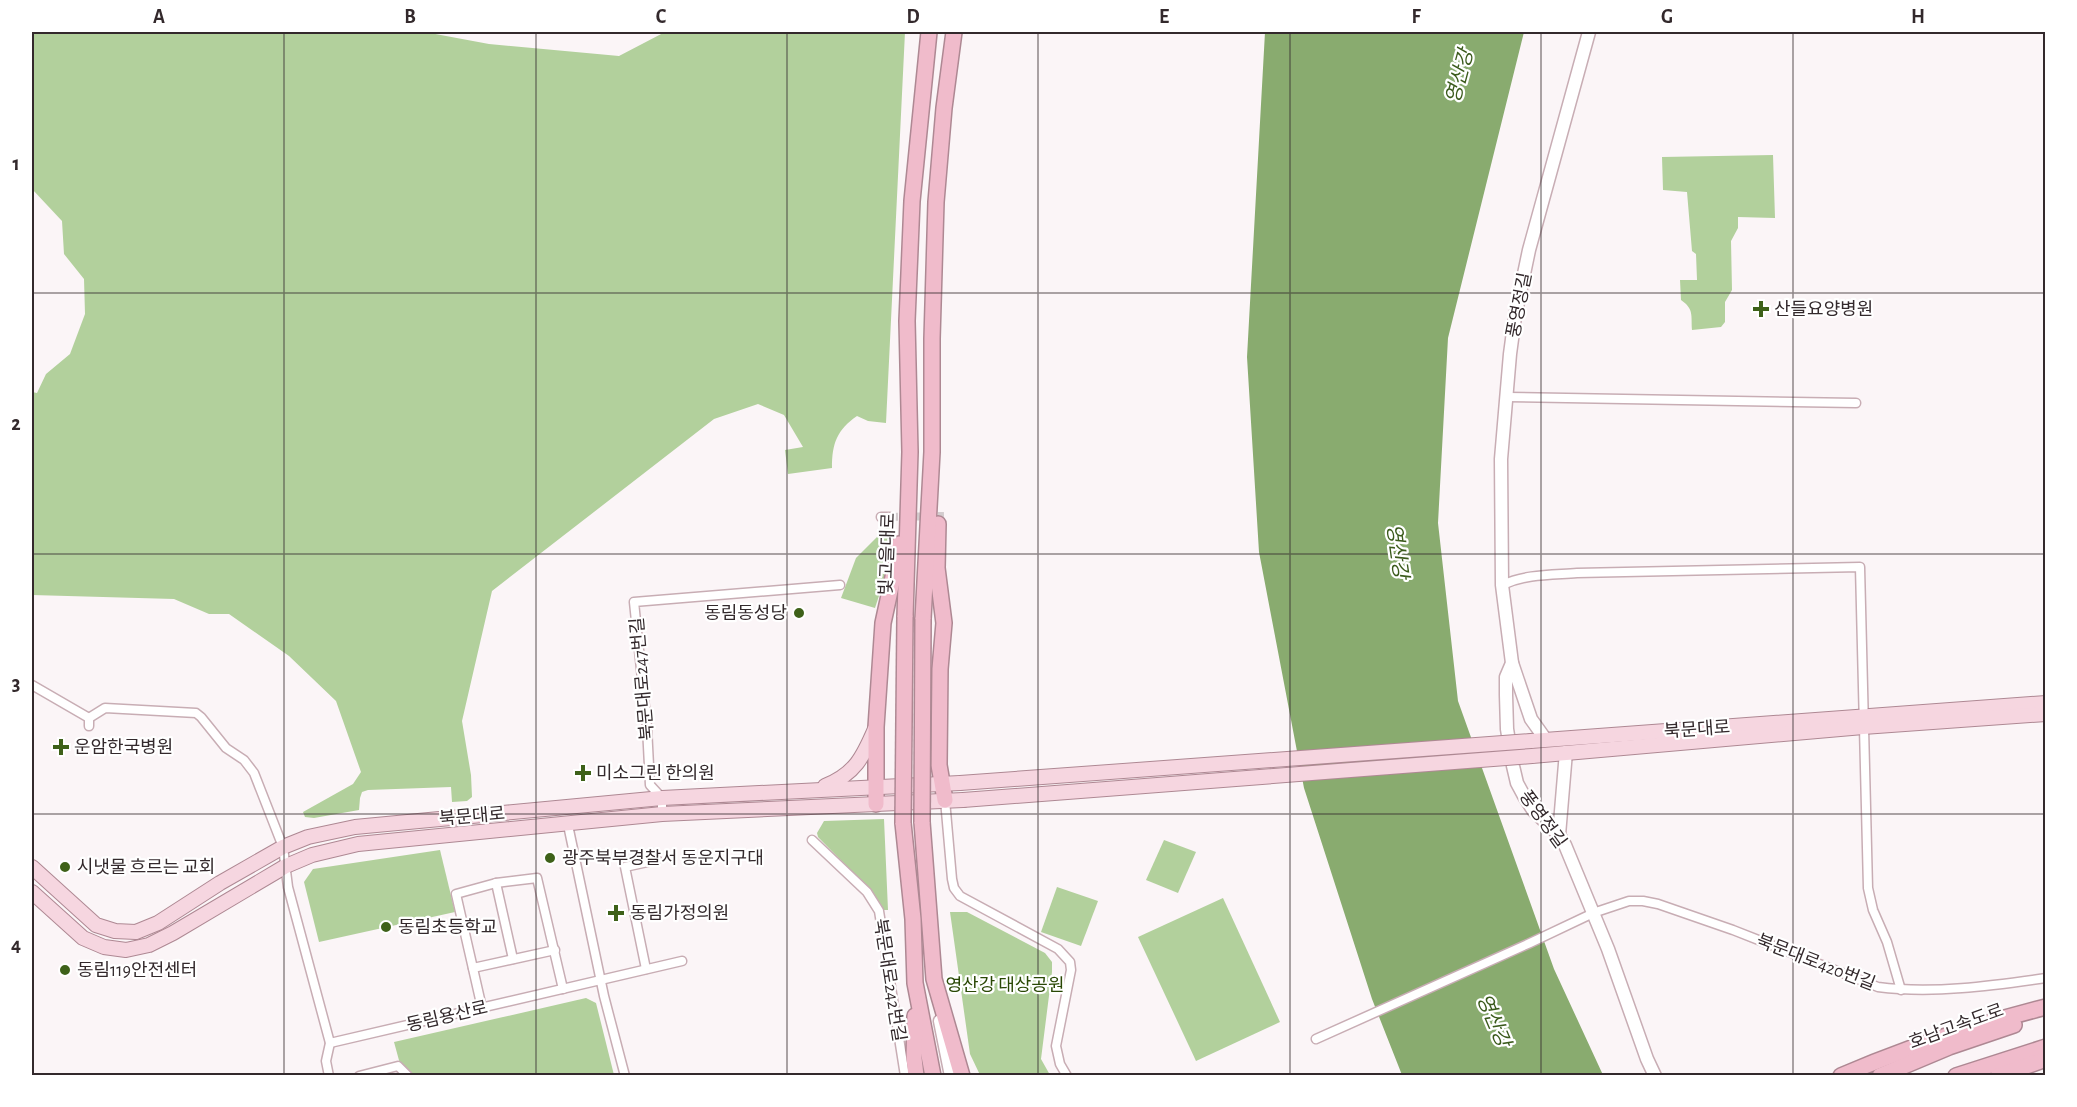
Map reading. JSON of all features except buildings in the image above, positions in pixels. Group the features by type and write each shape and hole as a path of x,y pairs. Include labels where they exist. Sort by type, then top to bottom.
{"highway":[{"name":"빛고을대로","path":"929,32 912,201 907,321 910,452 905,617 903,823 913,919 915,983 933,1076"},
{"path":"954,32 944,108 936,202 932,339 932,452 923,619 922,822 934,979 962,1076"},
{"path":"876,804 876,727 883,623 898,554 900,505 910,452"},
{"path":"932,452 938,508 937,568 944,623 939,765 945,801"},
{"path":"915,983 914,1058 916,1076"},
{"path":"1841,1076 1930,1040 1969,1027 2046,1007"},
{"name":"호남고속도로","path":"1880,1076 1949,1047 2046,1016"},
{"path":"1956,1076 2046,1047"},
{"path":"1998,1076 2046,1059"}],"main road":[{"name":"북문대로","path":"32,892 83,938 104,947 126,950 149,945 173,933 286,866 312,855 358,844 662,814 963,800 1532,756 2046,703"},
{"name":"북문대로","path":"32,867 96,925 115,931 136,932 158,923 220,883 283,847 308,837 355,827 662,798 960,783 1546,740 2046,714"},
{"path":"819,789 840,780 858,764 876,727"}],"street":[{"name":"풍영정길","path":"1589,32 1529,250 1512,337 1501,459 1502,585 1512,663 1506,677 1507,729 1514,774 1533,810 1559,835 1626,998 1655,1076"},
{"path":"1506,397 1856,403"},
{"path":"1502,585 1515,579 1533,576 1577,573 1860,567 1866,857 1870,900 1896,968 1901,990"},
{"name":"북문대로247번길","path":"662,814 662,798 650,785 647,727 634,602 840,585"},
{"path":"1512,663 1531,719 1546,740"},
{"path":"32,685 89,722 105,708 196,713 226,748 244,760 254,773 283,847 288,887 330,1043 326,1061 329,1076"},
{"path":"1559,835 1566,752"},
{"path":"945,801 952,879 954,888 960,896 1058,949 1070,962 1071,970 1056,1046 1060,1064 1067,1076"},
{"path":"568,825 601,980 625,1076"},
{"name":"북문대로242번길","path":"812,840 867,892 879,912 904,1076"},
{"path":"646,969 625,867 657,860"},
{"path":"482,1008 456,894 496,883 537,878 563,989"},
{"path":"496,883 513,959"},
{"name":"북문대로420번길","path":"1316,1039 1590,914 1629,901 1658,904 1733,930 1878,987 1901,990 1951,988 2046,978"},
{"path":"473,968 555,950"},
{"path":"601,980 682,961"},
{"path":"934,979 951,1076"},
{"name":"동림용산로","path":"330,1043 601,980"},
{"path":"360,1076 398,1066 408,1076"}],"green space":[{"path":"32,32 429,32 489,44 619,56 665,32 905,32 886,423 868,421 857,416 840,432 837,438 833,451 832,468 788,474 785,450 803,447 784,415 758,404 714,419 492,591 462,721 471,775 472,797 467,801 452,802 451,787 368,790 362,792 359,810 314,818 305,817 303,812 353,784 361,772 336,701 289,656 229,614 209,614 174,599 32,595 32,392 37,393 46,374 70,354 85,314 84,279 64,254 62,221 32,189"},
{"path":"1773,155 1775,218 1738,217 1738,228 1731,241 1732,290 1725,302 1725,322 1721,327 1692,330 1690,309 1681,300 1680,280 1697,280 1696,254 1692,251 1687,192 1663,190 1662,157"},
{"path":"890,524 892,556 875,608 841,598 856,558"},
{"path":"884,819 888,910 882,910 871,891 818,837 817,833 824,821"},
{"path":"1164,840 1196,852 1178,893 1146,880"},
{"path":"440,850 455,912 319,942 304,882 313,869"},
{"path":"1057,887 1098,901 1081,946 1041,932"},
{"path":"1223,898 1280,1022 1196,1061 1138,937"},
{"name":"영산강 대상공원","path":"950,912 967,912 1045,953 1052,962 1041,1059 1050,1075 980,1075 970,1054"},
{"path":"586,998 596,1003 614,1075 403,1075 394,1042"}],"water":[{"name":"영산강","path":"1265,32 1524,32 1448,338 1438,523 1458,701 1554,969 1603,1075 1402,1075 1372,999 1304,788 1259,552 1247,357"}],"tunnel":[{"path":"890,517 944,516"}],"place":[{"name":"산들요양병원","path":"1761,309"},
{"name":"동림동성당","path":"799,613"},
{"name":"운암한국병원","path":"61,747"},
{"name":"미소그린 한의원","path":"583,773"},
{"name":"광주북부경찰서 동운지구대","path":"550,858"},
{"name":"시냇물 흐르는 교회","path":"65,867"},
{"name":"동림가정의원","path":"616,913"},
{"name":"동림초등학교","path":"386,927"},
{"name":"동림119안전센터","path":"65,970"}]}
